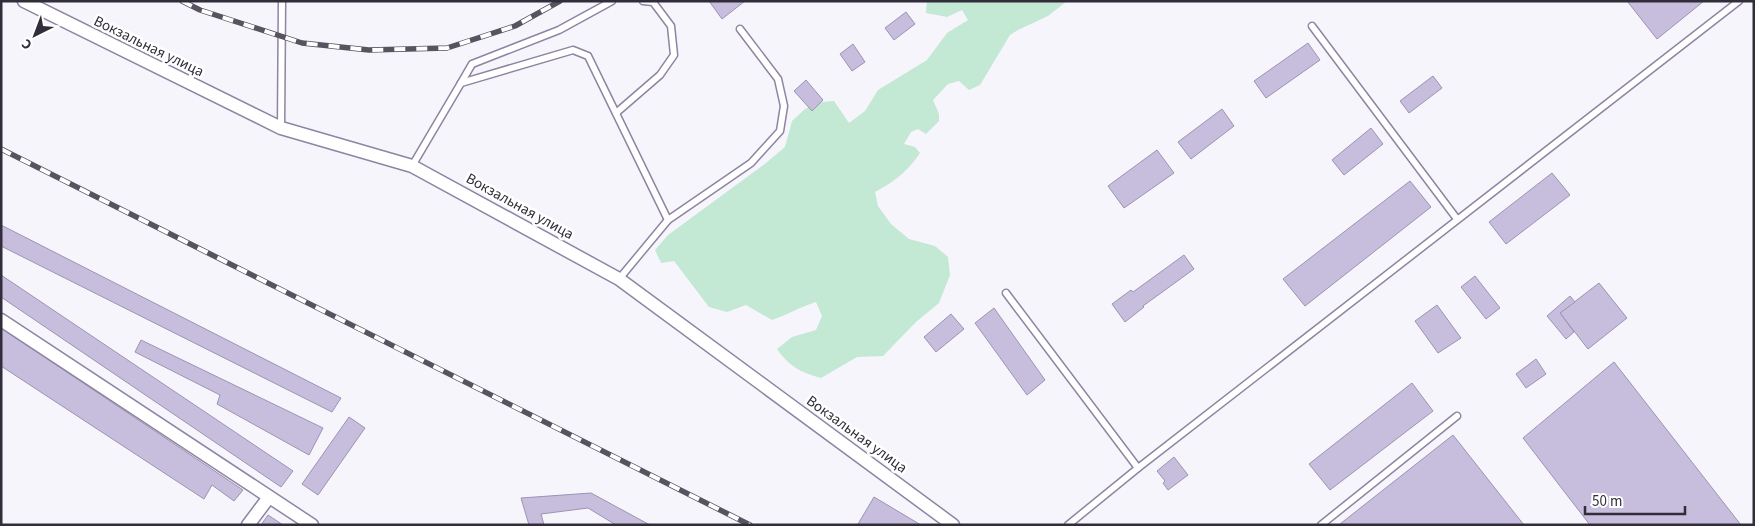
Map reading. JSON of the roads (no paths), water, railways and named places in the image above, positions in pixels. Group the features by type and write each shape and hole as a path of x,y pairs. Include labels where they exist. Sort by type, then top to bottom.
{"street":[{"name":"Вокзальная улица","path":"24,1 282,128 412,166 619,279 953,525"},
{"path":"1,320 312,525"},
{"path":"248,525 269,497"}],"lane":[{"path":"282,1 282,128"},
{"path":"412,166 472,64 559,30 612,1"},
{"path":"616,113 660,75 674,55 671,26 653,2 642,1"},
{"path":"1068,525 1138,468 1739,1"},
{"path":"1312,26 1457,220"},
{"path":"619,279 668,220 752,163 780,131 784,106 778,79 740,29"},
{"path":"461,83 573,50 588,56 668,220"},
{"path":"1006,292 1138,468"},
{"path":"1320,525 1456,416"}],"railway":[{"path":"182,1 200,10 302,43 369,50 447,48 515,26 560,1"},
{"path":"1,149 750,525"}]}
